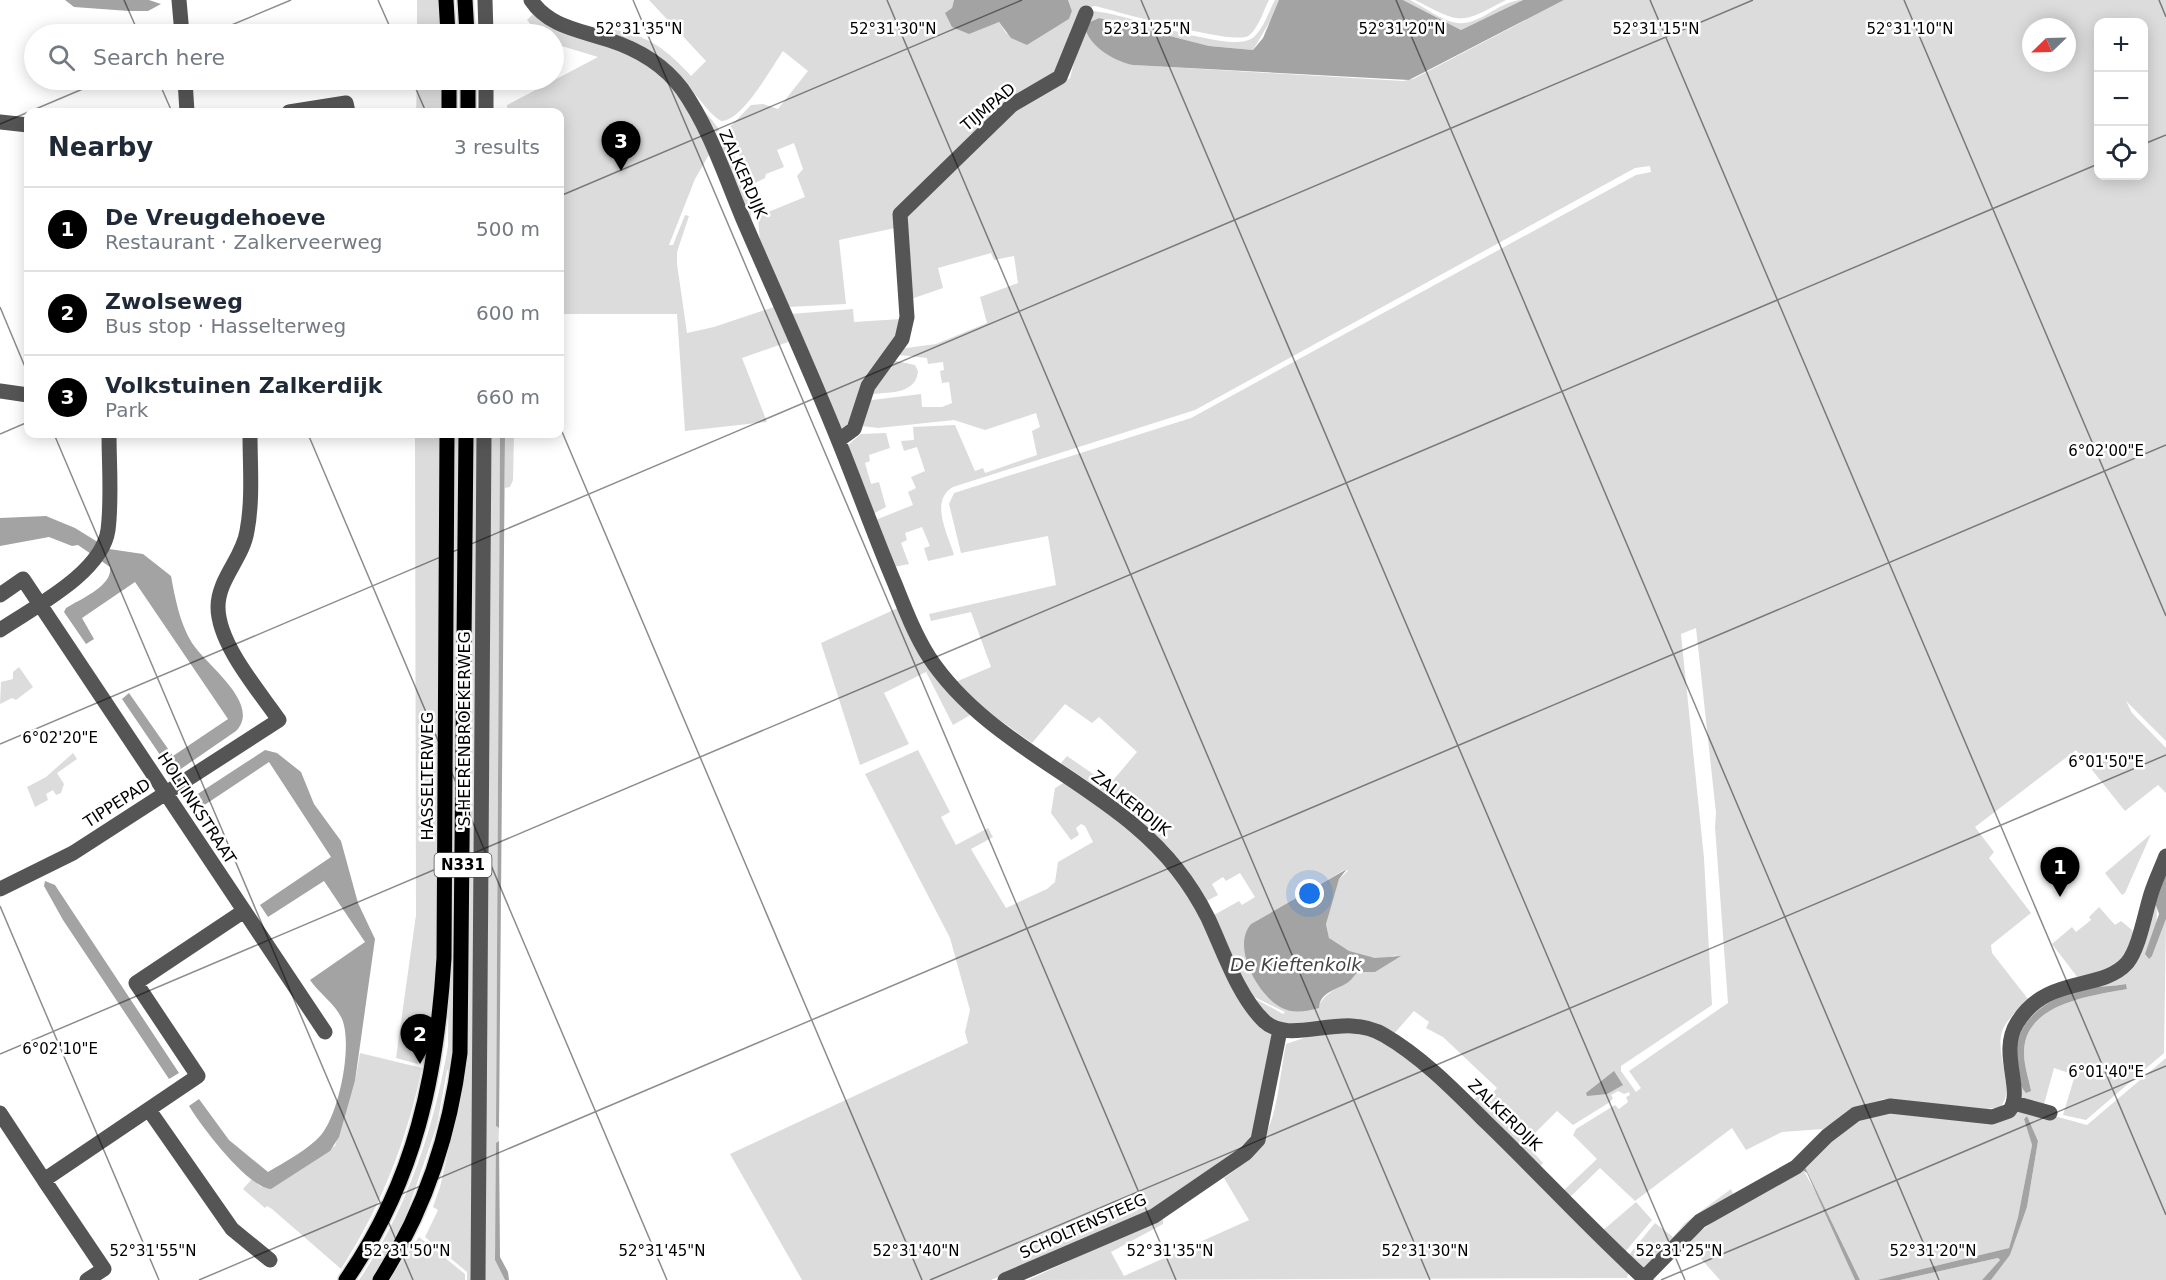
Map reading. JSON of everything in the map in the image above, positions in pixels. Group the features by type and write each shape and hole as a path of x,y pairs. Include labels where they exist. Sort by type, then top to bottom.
{"main road":[{"path":"446,0 447,24"},
{"path":"465,0 466,24"},
{"path":"449,90 449,108"},
{"path":"468,90 468,108"},
{"name":"HASSELTERWEG","path":"346,1280 378,1228 392,1198 424,1113 440,1021 444,958 447,438"},
{"name":"N331","path":"380,1280 400,1250 436,1165 449,1127 460,1053 466,438"}],"street":[{"path":"179,0 181,24"},
{"path":"485,0 486,24"},
{"name":"ZALKERDIJK","path":"531,0 546,18 563,24"},
{"name":"TIJMPAD","path":"839,440 854,429 872,379 896,349 903,333 906,317 899,221 906,206 1012,105 1060,77 1086,13"},
{"name":"ZALKERDIJK","path":"564,24 631,48 664,70 684,92 717,156 839,440 902,601 923,646 943,677 981,716 1113,809 1163,852 1188,882 1254,1008 1267,1024 1280,1030 1359,1024 1388,1037 1424,1064 1471,1107 1645,1279"},
{"path":"186,90 187,108"},
{"path":"486,90 486,108"},
{"path":"314,108 346,103 347,108"},
{"path":"0,122 24,125"},
{"path":"0,391 24,394"},
{"path":"0,630 39,604 93,562 104,544 108,530 109,438"},
{"name":"TIPPEPAD","path":"0,889 73,853 279,720 227,641 218,608 220,592 237,560 248,530 250,438"},
{"name":"'S-HEERENBROEKERWEG","path":"478,1280 483,438"},
{"name":"HOLTINKSTRAAT","path":"0,595 23,579 325,1032"},
{"path":"1645,1279 1700,1221 1796,1167 1827,1136 1856,1114 1890,1106 1992,1117 2006,1113 2014,1103 2009,1044 2018,1021 2029,1007 2056,990 2114,973 2129,961 2166,856"},
{"path":"44,1180 198,1076 136,983 244,911"},
{"name":"SCHOLTENSTEEG","path":"1005,1280 1154,1216 1246,1153 1258,1140 1280,1030"},
{"path":"2014,1103 2050,1113"},
{"path":"149,1110 232,1229 270,1260"},
{"path":"0,1113 104,1269 87,1280"}],"shaded area":[{"path":"417,0 440,0 442,24 417,24"},
{"path":"649,0 954,0 952,8 993,23 999,22 1006,33 1027,45 1069,19 1072,11 1068,0 1269,0 1252,33 1238,38 1199,32 1095,6 1087,8 1060,73 1013,99 895,228 839,240 846,304 788,307 760,242 758,216 805,197 797,176 803,169 794,143 777,150 784,167 766,174 765,178 755,183 726,131 751,105 763,104 778,109 808,71 783,51 747,104 729,119 721,121 682,81 647,53 621,38 594,28 624,32 648,40 670,55 691,76 706,61"},
{"path":"1275,0 1279,0 1278,8 1253,50 1209,46 1099,18 1090,22 1135,65 1403,81 1413,79 1564,0 2166,0 2166,741 2126,701 2132,713 2166,748 2166,793 2158,785 2125,811 2076,750 1975,827 1994,852 1989,858 2031,913 1991,945 1992,953 2028,999 2003,1029 2001,1048 2006,1091 2005,1100 2000,1107 1987,1109 1884,1099 1863,1105 1823,1129 1782,1132 1746,1150 1732,1128 1635,1201 1600,1168 1569,1198 1563,1191 1597,1159 1573,1135 1576,1129 1615,1105 1619,1109 1628,1102 1626,1097 1630,1095 1629,1092 1624,1094 1618,1091 1611,1095 1613,1098 1610,1102 1573,1125 1557,1111 1525,1143 1543,1163 1540,1166 1472,1102 1479,1094 1487,1099 1497,1088 1443,1037 1426,1028 1429,1022 1414,1011 1392,1036 1321,1025 1274,1023 1254,998 1283,1014 1285,1012 1250,995 1214,915 1239,901 1242,905 1255,897 1240,873 1226,881 1223,877 1212,884 1218,895 1203,903 1193,880 1179,860 1144,823 1061,763 1067,756 1109,785 1137,752 1099,717 1092,723 1065,704 1032,743 981,707 953,683 991,667 971,612 931,621 929,614 1056,585 1048,536 961,553 949,504 954,493 1191,418 1636,175 1651,172 1650,166 1635,168 1195,410 953,487 946,493 941,509 954,555 928,561 924,548 930,546 922,527 905,533 907,540 901,543 909,564 894,567 873,521 913,505 908,492 916,488 911,477 925,471 917,447 904,451 901,441 914,440 913,427 955,425 975,471 983,468 985,473 1037,455 1032,431 1040,427 1036,413 985,430 954,420 878,428 861,426 866,402 872,400 921,394 922,407 942,407 952,403 949,382 942,383 940,371 944,370 943,362 928,364 927,358 899,355 899,349 936,344 987,323 980,297 1018,283 1014,256 994,260 991,253 938,268 943,288 911,299 904,216 1014,109 1070,78 1082,32 1093,11 1221,41 1239,42 1251,39 1262,27","holes":["1696,628 1716,813 1715,827 1728,1003 1629,1071 1641,1088 1636,1092 1621,1071 1621,1066 1712,1005 1704,858 1681,634","1346,869 1348,871 1336,885 1326,924 1329,938 1343,949 1362,956 1382,958 1398,954 1371,972 1357,972 1323,999 1319,1005 1266,994 1247,961 1251,924"]},
{"path":"1403,0 1410,0 1451,22 1466,23 1506,4 1523,0 1461,30"},
{"path":"1415,0 1506,0 1479,14 1460,18 1442,14"},
{"path":"535,12 615,45 673,82 710,153 695,179 669,245 673,245 685,215 689,216 677,252 687,333 714,327 777,306 791,341 742,358 767,422 685,431 677,314 564,314 564,108 507,108 507,105 535,90 564,90 564,75 598,57 564,47 564,24 530,24 527,20"},
{"path":"417,90 444,90 444,108 416,108"},
{"path":"701,107 721,133 737,161 747,191 752,223"},
{"path":"853,309 854,322 901,319 901,326 853,424 844,429 841,428 791,314"},
{"path":"892,360 915,365 918,371 916,379 908,388 873,394 870,390"},
{"path":"886,433 890,448 869,455 870,461 865,463 871,484 879,482 886,507 871,515 848,449 849,444 861,434"},
{"path":"415,438 442,438 439,958 428,1035 423,1035 418,1064 396,1058 416,915"},
{"path":"453,438 460,438 455,1058 437,1146 417,1201 374,1280 359,1280 391,1226 405,1197 426,1138 448,1046","holes":["447,1070 450,1071 428,1170 413,1207 403,1224 437,1125"]},
{"path":"470,438 480,438 474,1280 467,1280 467,1272 425,1237 438,1210 433,1207 456,1118"},
{"path":"487,438 500,438 496,1126 499,1128 495,1260 505,1280 482,1280"},
{"path":"505,438 514,438 513,480 510,487 505,488"},
{"path":"900,607 972,714 953,725 926,672 884,693 909,744 860,765 821,643"},
{"path":"19,667 33,687 16,700 12,698 0,704 1,682 13,679 13,672"},
{"path":"918,750 950,812 941,817 956,845 988,828 993,837 971,849 1006,908 1047,889 1055,882 1058,862 1093,842 1085,826 1081,824 1076,828 1079,835 1071,840 1051,813 1055,788 1067,781 1168,861 1274,1041 1263,1110 1247,1149 1156,1209 991,1280 802,1280 730,1154 968,1043 965,1032 970,1010 950,938 865,774"},
{"path":"73,753 77,759 57,773 64,784 61,793 56,795 53,790 46,794 48,800 35,807 27,787 46,777"},
{"path":"2151,834 2125,893 2122,895 2105,873"},
{"path":"2155,903 2157,920 2152,956 2166,919 2164,1053 2086,1120 2063,1115 2075,1075 2054,1068 2043,1108 2018,1101 2013,1041 2036,1005 2121,973","holes":["2126,984 2127,989 2062,1005 2035,1023 2058,1001 2079,990","2035,1023 2027,1036 2024,1058 2031,1090 2017,1045"]},
{"path":"2099,907 2115,925 2121,921 2132,930 2135,938 2120,966 2078,978 2052,944 2072,927 2076,932 2091,920 2089,917"},
{"path":"1334,1028 1365,1028 1440,1082 1629,1270 1627,1278 1028,1280 1163,1217 1163,1224 1111,1252 1124,1276 1249,1220 1224,1178 1256,1150 1272,1120 1286,1044"},
{"path":"360,1053 422,1068 409,1121 391,1172 368,1222 341,1269 272,1209 267,1206 265,1208 243,1189 252,1179 261,1187 335,1146 355,1082"},
{"path":"2166,1058 2166,1280 1991,1280 2010,1255 2027,1207 2038,1141 2027,1116 2024,1119 2032,1145 2018,1217 2009,1248 1877,1280 1860,1280 1805,1167 1845,1126 1877,1111 1986,1122 2022,1107 2087,1125"},
{"path":"1804,1171 1824,1207 1855,1280 1720,1280 1686,1242 1726,1212"},
{"path":"1731,1189 1734,1196 1645,1270 1628,1256 1655,1223 1673,1237 1685,1223"},
{"path":"1636,1202 1652,1220 1625,1252 1601,1232"},
{"path":"419,1237 465,1274 465,1280 389,1280"},
{"path":"1998,1258 2000,1260 1982,1280 1900,1280"}],"water":[{"path":"65,0 149,0 161,4 148,11 129,11 74,7"},
{"path":"954,0 1068,0 1072,11 1069,19 1027,45 1011,38 999,22 969,34 952,27 945,13 952,8"},
{"path":"1279,0 1403,0 1461,30 1523,0 1564,0 1409,80 1133,65 1119,61 1099,49 1086,31 1090,22 1099,18 1209,46 1253,50 1263,38"},
{"path":"500,438 505,438 499,1128 496,1126"},
{"path":"46,516 75,528 109,549 143,554 171,576 178,611 188,636 237,697 242,709 242,720 236,731 175,773 171,771 122,699 129,693 173,756 228,719 135,582 82,618 94,639 86,644 64,612 66,608 101,586 110,574 110,567 78,545 72,546 49,537 0,546 0,518"},
{"path":"265,750 277,753 301,772 314,804 341,841 358,903 375,939 355,1081 339,1137 330,1151 271,1189 261,1186 238,1168 214,1141 189,1106 199,1099 229,1140 268,1172 316,1140 328,1125 333,1112 342,1079 346,1045 342,1019 310,980 365,942 324,881 268,917 260,905 331,857 269,762 197,810 190,799"},
{"name":"De Kieftenkolk","path":"1347,869 1339,879 1326,924 1329,938 1349,951 1375,958 1401,956 1375,972 1358,972 1348,982 1325,995 1319,1008 1296,1011 1282,1008 1264,993 1250,970 1244,945 1246,934 1251,924"},
{"path":"2166,875 2166,919 2149,959 2145,954 2159,914 2155,903"},
{"path":"45,881 55,885 179,1073 169,1079 63,920 44,886"},
{"path":"2126,984 2127,989 2062,1005 2035,1023 2027,1036 2024,1053 2031,1091 2026,1093 2017,1072 2016,1058 2017,1043 2030,1019 2040,1009 2066,994 2094,987"},
{"path":"1614,1071 1623,1085 1607,1094 1587,1096 1586,1093"},
{"path":"2027,1116 2038,1141 2027,1207 2010,1255 1991,1280 1982,1280 2000,1260 1998,1258 1900,1280 1877,1280 2009,1248 2018,1217 2032,1145 2024,1119"},
{"path":"499,1141 500,1257 508,1272 509,1280 505,1280 495,1260 496,1143"},
{"path":"1805,1167 1860,1280 1855,1280 1807,1173 1804,1171 1791,1178"}],"place":[{"name":"Volkstuinen Zalkerdijk","path":"621,171"},
{"name":"De Vreugdehoeve","path":"2060,897"},
{"name":"Zwolseweg","path":"420,1064"}]}
